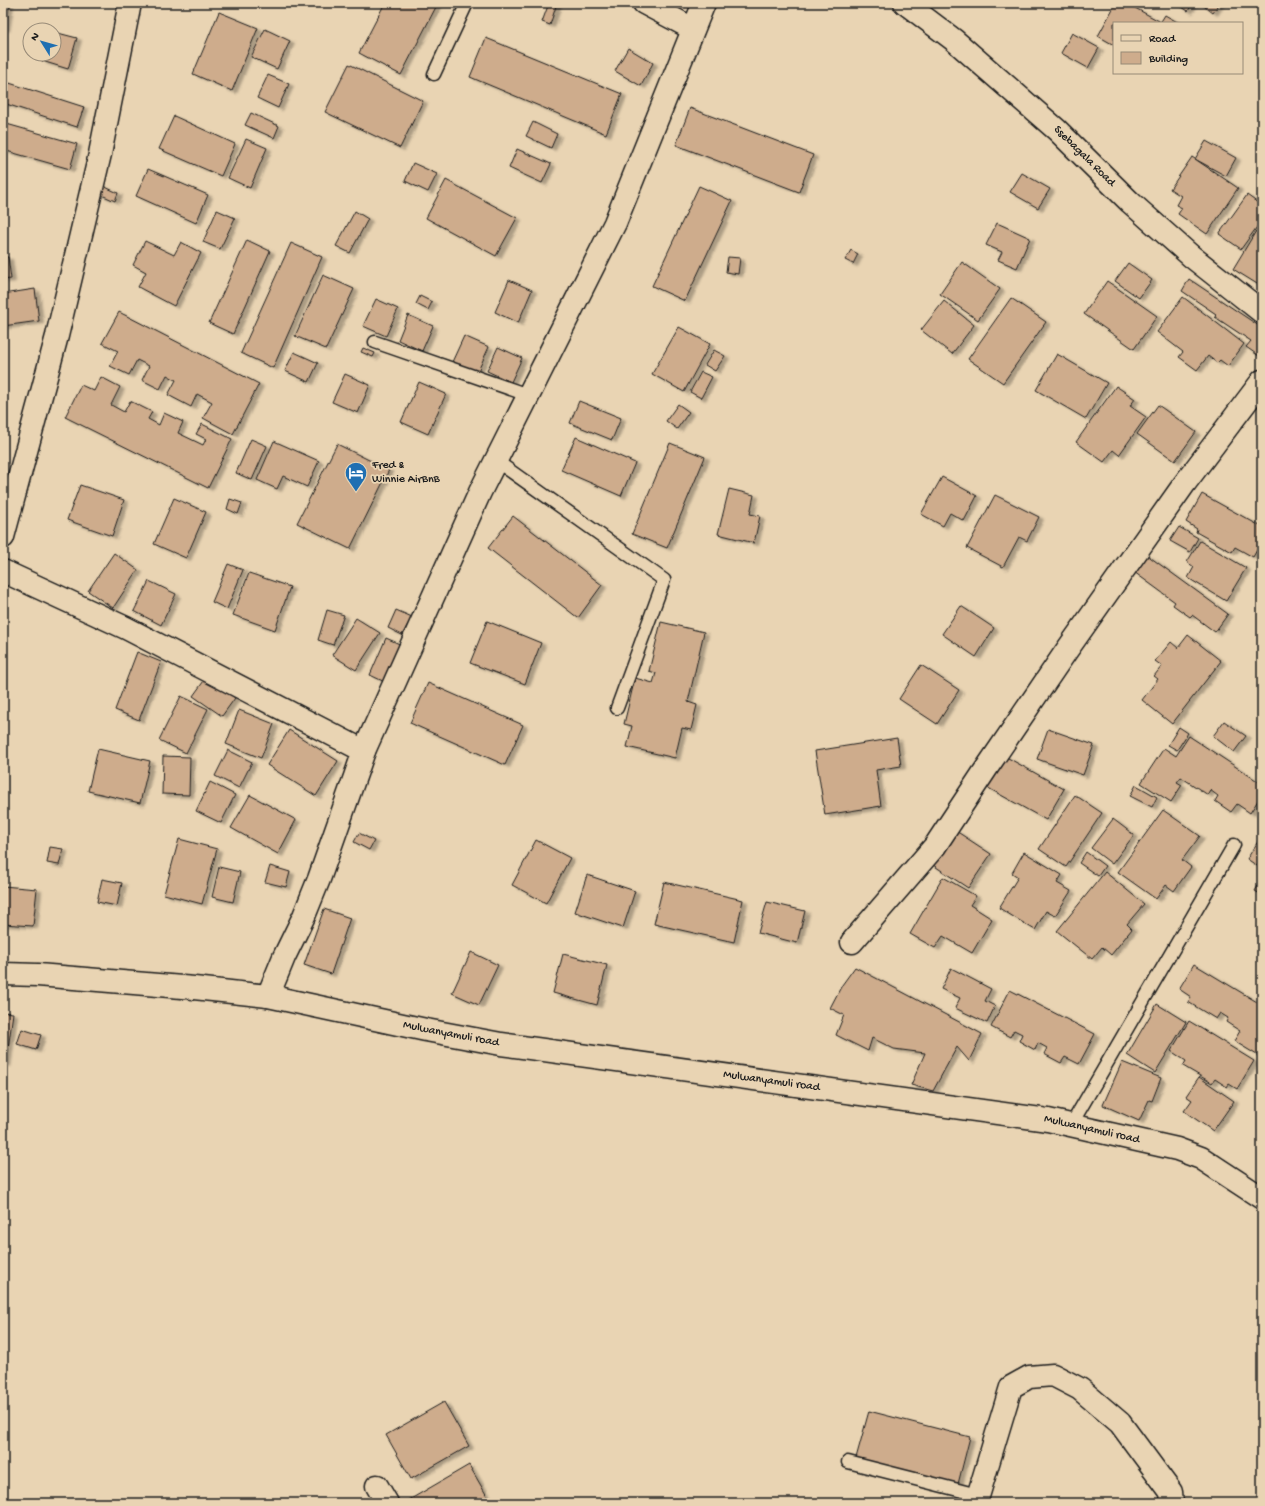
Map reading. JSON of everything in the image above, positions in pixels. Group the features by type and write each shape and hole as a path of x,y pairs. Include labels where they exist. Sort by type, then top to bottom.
{"street":[{"path":"3,537 57,336 100,154 130,3"},
{"path":"644,3 693,29"},
{"path":"268,996 319,879 364,751 495,460 615,223 704,3"},
{"name":"Ssebagala Road","path":"905,3 954,40 1057,130 1130,202 1191,256 1262,312"},
{"path":"852,942 935,846 988,766 1185,483 1262,381"},
{"path":"3,571 126,628 364,751"},
{"name":"Mulwanyamuli road","path":"3,974 38,975 194,988 268,996 426,1030 501,1044 1048,1120 1177,1149 1201,1158 1262,1198"},
{"path":"977,1499 1011,1387 1029,1377 1053,1375 1080,1389 1120,1423 1171,1492 1172,1503"}],"lane":[{"path":"434,74 467,3"},
{"path":"375,342 528,395"},
{"path":"495,460 664,580 617,708"},
{"path":"1071,1125 1234,845"},
{"path":"848,1462 977,1499"}],"building":[{"path":"3,3 9,3 5,29 3,28"},
{"path":"385,3 438,3 401,75 359,53"},
{"path":"549,3 557,3 550,25 542,22"},
{"path":"1116,3 1126,3 1159,21 1113,22 1113,44 1098,36"},
{"path":"1176,3 1193,3 1188,11"},
{"path":"1200,3 1220,3 1213,13"},
{"path":"219,12 258,28 232,91 193,74"},
{"path":"1165,15 1177,22 1161,22"},
{"path":"265,29 290,41 277,69 251,57"},
{"path":"1072,33 1099,48 1088,68 1061,53"},
{"path":"62,34 77,38 68,69 45,62 62,62"},
{"path":"486,38 622,94 606,134 470,77"},
{"path":"628,48 653,63 641,86 615,71"},
{"path":"349,64 423,101 400,148 325,112"},
{"path":"268,75 289,84 278,108 257,98"},
{"path":"3,81 84,107 77,127 3,103"},
{"path":"690,108 813,155 799,192 676,145"},
{"path":"251,113 279,126 274,138 245,125"},
{"path":"174,116 235,144 221,176 159,149"},
{"path":"533,122 557,134 551,148 526,136"},
{"path":"3,123 77,144 70,169 3,150"},
{"path":"246,139 267,148 250,188 228,178"},
{"path":"1206,141 1236,158 1226,176 1195,159"},
{"path":"517,149 551,164 542,183 509,168"},
{"path":"1192,157 1238,188 1207,234 1178,214 1182,208 1176,205 1181,196 1170,189"},
{"path":"413,163 437,174 428,192 405,181"},
{"path":"148,169 208,195 196,223 136,196"},
{"path":"1022,173 1050,189 1038,208 1010,192"},
{"path":"446,180 517,218 496,256 426,218"},
{"path":"101,185 118,193 115,201 97,193"},
{"path":"699,186 732,201 685,301 652,286"},
{"path":"1247,195 1262,206 1262,220 1241,249 1219,234"},
{"path":"217,210 235,218 220,249 203,242"},
{"path":"355,211 368,219 350,253 336,246"},
{"path":"997,223 1030,238 1017,268 998,260 1002,252 986,245"},
{"path":"1256,231 1262,234 1262,287 1233,269"},
{"path":"247,240 270,251 233,334 209,323"},
{"path":"145,241 174,255 181,242 201,253 174,306 138,287 146,272 133,265"},
{"path":"291,243 322,257 273,368 241,353"},
{"path":"851,250 858,254 853,264 845,260"},
{"path":"3,257 8,257 11,279 3,280"},
{"path":"728,257 740,258 738,274 726,272"},
{"path":"962,262 1000,289 978,320 940,294"},
{"path":"1128,263 1152,280 1139,298 1115,281"},
{"path":"323,275 354,289 326,349 295,336"},
{"path":"1189,279 1262,328 1262,358 1246,347 1251,341 1215,317 1216,314 1182,291"},
{"path":"509,280 532,290 518,323 495,312"},
{"path":"1107,281 1157,316 1134,349 1084,314"},
{"path":"35,289 39,321 3,326 3,294"},
{"path":"420,296 432,302 428,310 416,304"},
{"path":"1183,297 1244,344 1228,366 1220,360 1217,363 1208,356 1197,370 1179,357 1183,352 1157,332"},
{"path":"1011,298 1046,322 1003,383 968,359"},
{"path":"376,299 398,309 386,336 363,326"},
{"path":"944,301 974,325 952,354 921,330"},
{"path":"119,312 259,384 233,434 203,418 212,402 197,394 191,407 168,395 176,380 167,375 160,389 142,380 149,366 137,360 129,375 110,366 118,351 102,343"},
{"path":"408,315 433,326 422,351 398,340"},
{"path":"679,327 710,344 684,392 652,374"},
{"path":"464,336 489,347 477,373 452,362"},
{"path":"498,347 522,358 511,382 487,371"},
{"path":"363,348 375,353 373,357 361,352"},
{"path":"714,350 725,356 715,371 705,365"},
{"path":"294,352 318,363 309,382 285,371"},
{"path":"1057,354 1107,383 1086,419 1036,390"},
{"path":"701,372 712,377 701,398 690,392"},
{"path":"345,374 370,385 358,413 332,402"},
{"path":"101,377 120,387 111,405 124,412 130,401 152,412 148,419 159,425 164,413 183,422 178,433 203,445 206,439 196,434 202,424 232,439 208,488 65,417 81,385 94,391"},
{"path":"419,382 446,394 428,434 401,422"},
{"path":"1116,386 1135,399 1130,406 1146,417 1119,455 1113,450 1104,462 1076,442"},
{"path":"579,401 621,418 612,440 570,423"},
{"path":"678,404 689,412 677,429 666,421"},
{"path":"1158,405 1196,432 1175,461 1137,434"},
{"path":"576,437 635,463 621,496 561,470"},
{"path":"251,439 267,446 252,480 236,473"},
{"path":"274,441 319,461 307,487 283,476 277,489 257,480"},
{"path":"670,443 705,457 667,548 632,534"},
{"path":"337,444 389,470 350,549 297,523"},
{"path":"942,477 977,496 964,521 950,513 943,526 921,514"},
{"path":"80,485 124,500 112,536 67,520"},
{"path":"729,489 754,495 750,514 760,516 754,543 718,534"},
{"path":"1202,494 1262,527 1262,541 1253,557 1235,547 1232,552 1196,532 1197,529 1186,522"},
{"path":"995,495 1039,517 1027,541 1019,537 1003,567 967,548"},
{"path":"174,498 206,512 186,558 154,544"},
{"path":"230,499 242,503 238,514 227,509"},
{"path":"513,516 602,585 578,618 488,548"},
{"path":"1179,527 1198,538 1190,552 1170,541"},
{"path":"1200,541 1246,568 1226,601 1188,578 1194,567 1187,562"},
{"path":"114,553 138,570 113,608 88,591"},
{"path":"1147,555 1228,614 1215,632 1192,615 1190,617 1173,605 1175,602 1134,572"},
{"path":"228,564 243,570 227,609 212,602"},
{"path":"249,573 290,587 275,630 233,615"},
{"path":"149,581 176,594 161,625 134,611"},
{"path":"961,606 994,628 976,657 942,634"},
{"path":"327,610 344,615 333,645 318,640"},
{"path":"396,610 412,617 402,635 388,628"},
{"path":"356,618 380,633 356,670 332,655"},
{"path":"487,621 541,643 525,684 470,663"},
{"path":"661,622 704,632 688,702 697,705 691,730 682,728 675,758 627,747 632,726 624,724 635,678 653,683 656,673 649,671"},
{"path":"1188,635 1221,661 1172,724 1142,700 1158,679 1154,676 1162,666 1155,661 1171,642 1178,648"},
{"path":"386,638 404,646 387,683 370,675"},
{"path":"137,652 161,662 139,720 115,710"},
{"path":"921,665 959,690 937,724 899,699"},
{"path":"206,678 235,698 222,716 193,696"},
{"path":"428,683 523,725 505,765 410,723"},
{"path":"181,696 208,709 186,753 159,740"},
{"path":"239,710 274,724 261,758 226,744"},
{"path":"1224,721 1246,736 1234,752 1213,736"},
{"path":"1179,727 1188,733 1177,750 1168,745"},
{"path":"1048,729 1094,745 1083,775 1037,759"},
{"path":"289,730 338,761 316,796 267,765"},
{"path":"1189,736 1262,784 1262,794 1250,813 1237,804 1231,812 1215,801 1218,796 1210,790 1208,795 1181,777 1177,782 1182,785 1171,802 1141,783 1164,748 1176,756"},
{"path":"897,738 901,766 876,770 881,806 825,815 815,751"},
{"path":"98,749 150,761 140,803 88,791"},
{"path":"228,750 252,762 239,788 215,776"},
{"path":"999,753 1064,789 1046,820 981,784"},
{"path":"163,756 190,757 189,795 162,794"},
{"path":"210,782 235,795 221,823 196,811"},
{"path":"1136,785 1157,797 1152,807 1130,796"},
{"path":"250,795 296,820 278,854 231,828"},
{"path":"1075,795 1102,813 1066,867 1039,849"},
{"path":"1163,810 1200,836 1182,860 1191,867 1174,891 1166,885 1156,899 1118,872"},
{"path":"1113,819 1134,835 1112,864 1091,848"},
{"path":"956,831 991,854 968,888 933,865"},
{"path":"359,833 374,841 369,850 354,842"},
{"path":"1262,835 1262,869 1247,859"},
{"path":"179,839 217,849 202,904 164,894"},
{"path":"536,840 570,858 546,903 512,885"},
{"path":"50,847 63,849 59,865 47,863"},
{"path":"1024,852 1062,875 1057,883 1071,891 1055,916 1046,911 1035,930 999,908 1018,877 1012,873"},
{"path":"1086,852 1105,866 1098,876 1079,863"},
{"path":"270,866 290,872 286,887 265,882"},
{"path":"219,867 240,872 233,902 212,897"},
{"path":"1105,872 1144,904 1127,924 1132,929 1111,955 1102,947 1092,959 1057,931"},
{"path":"587,875 635,891 623,928 575,912"},
{"path":"943,877 976,896 970,905 992,919 972,953 943,936 935,948 910,934"},
{"path":"102,879 122,883 117,906 97,902"},
{"path":"1262,879 1262,895 1255,891"},
{"path":"664,882 743,900 734,942 654,924"},
{"path":"3,886 37,889 33,926 3,924"},
{"path":"767,902 805,911 797,943 758,933"},
{"path":"324,909 350,918 331,974 304,965"},
{"path":"471,952 498,965 479,1005 452,993"},
{"path":"563,954 607,965 597,1005 553,993"},
{"path":"1194,964 1262,1005 1262,1058 1234,1041 1240,1031 1226,1022 1228,1018 1220,1013 1216,1019 1188,1002 1191,997 1179,989"},
{"path":"855,967 982,1034 969,1061 957,1047 933,1091 911,1085 925,1053 894,1049 872,1038 868,1051 836,1035 844,1015 830,1008 842,985"},
{"path":"951,968 991,989 985,1001 995,1006 987,1023 955,1008 960,998 941,989"},
{"path":"1010,990 1095,1034 1079,1064 1065,1057 1061,1063 1044,1054 1047,1048 1038,1043 1035,1050 1019,1041 1022,1034 1014,1030 1010,1037 991,1027"},
{"path":"1157,1004 1186,1022 1155,1073 1127,1055"},
{"path":"3,1012 13,1013 6,1064 3,1063"},
{"path":"1189,1021 1254,1061 1237,1089 1229,1084 1227,1087 1215,1079 1212,1083 1183,1066 1186,1061 1171,1051"},
{"path":"22,1029 41,1035 36,1050 17,1044"},
{"path":"1122,1062 1161,1078 1152,1101 1149,1100 1139,1121 1103,1105"},
{"path":"1199,1077 1234,1101 1213,1131 1184,1111 1192,1100 1186,1096"},
{"path":"444,1402 469,1446 411,1479 386,1435"},
{"path":"869,1411 970,1437 958,1484 856,1458"},
{"path":"469,1465 491,1503 411,1503 409,1500"}],"place":[{"name":"Fred & Winnie AirBnB","path":"356,492"}]}
